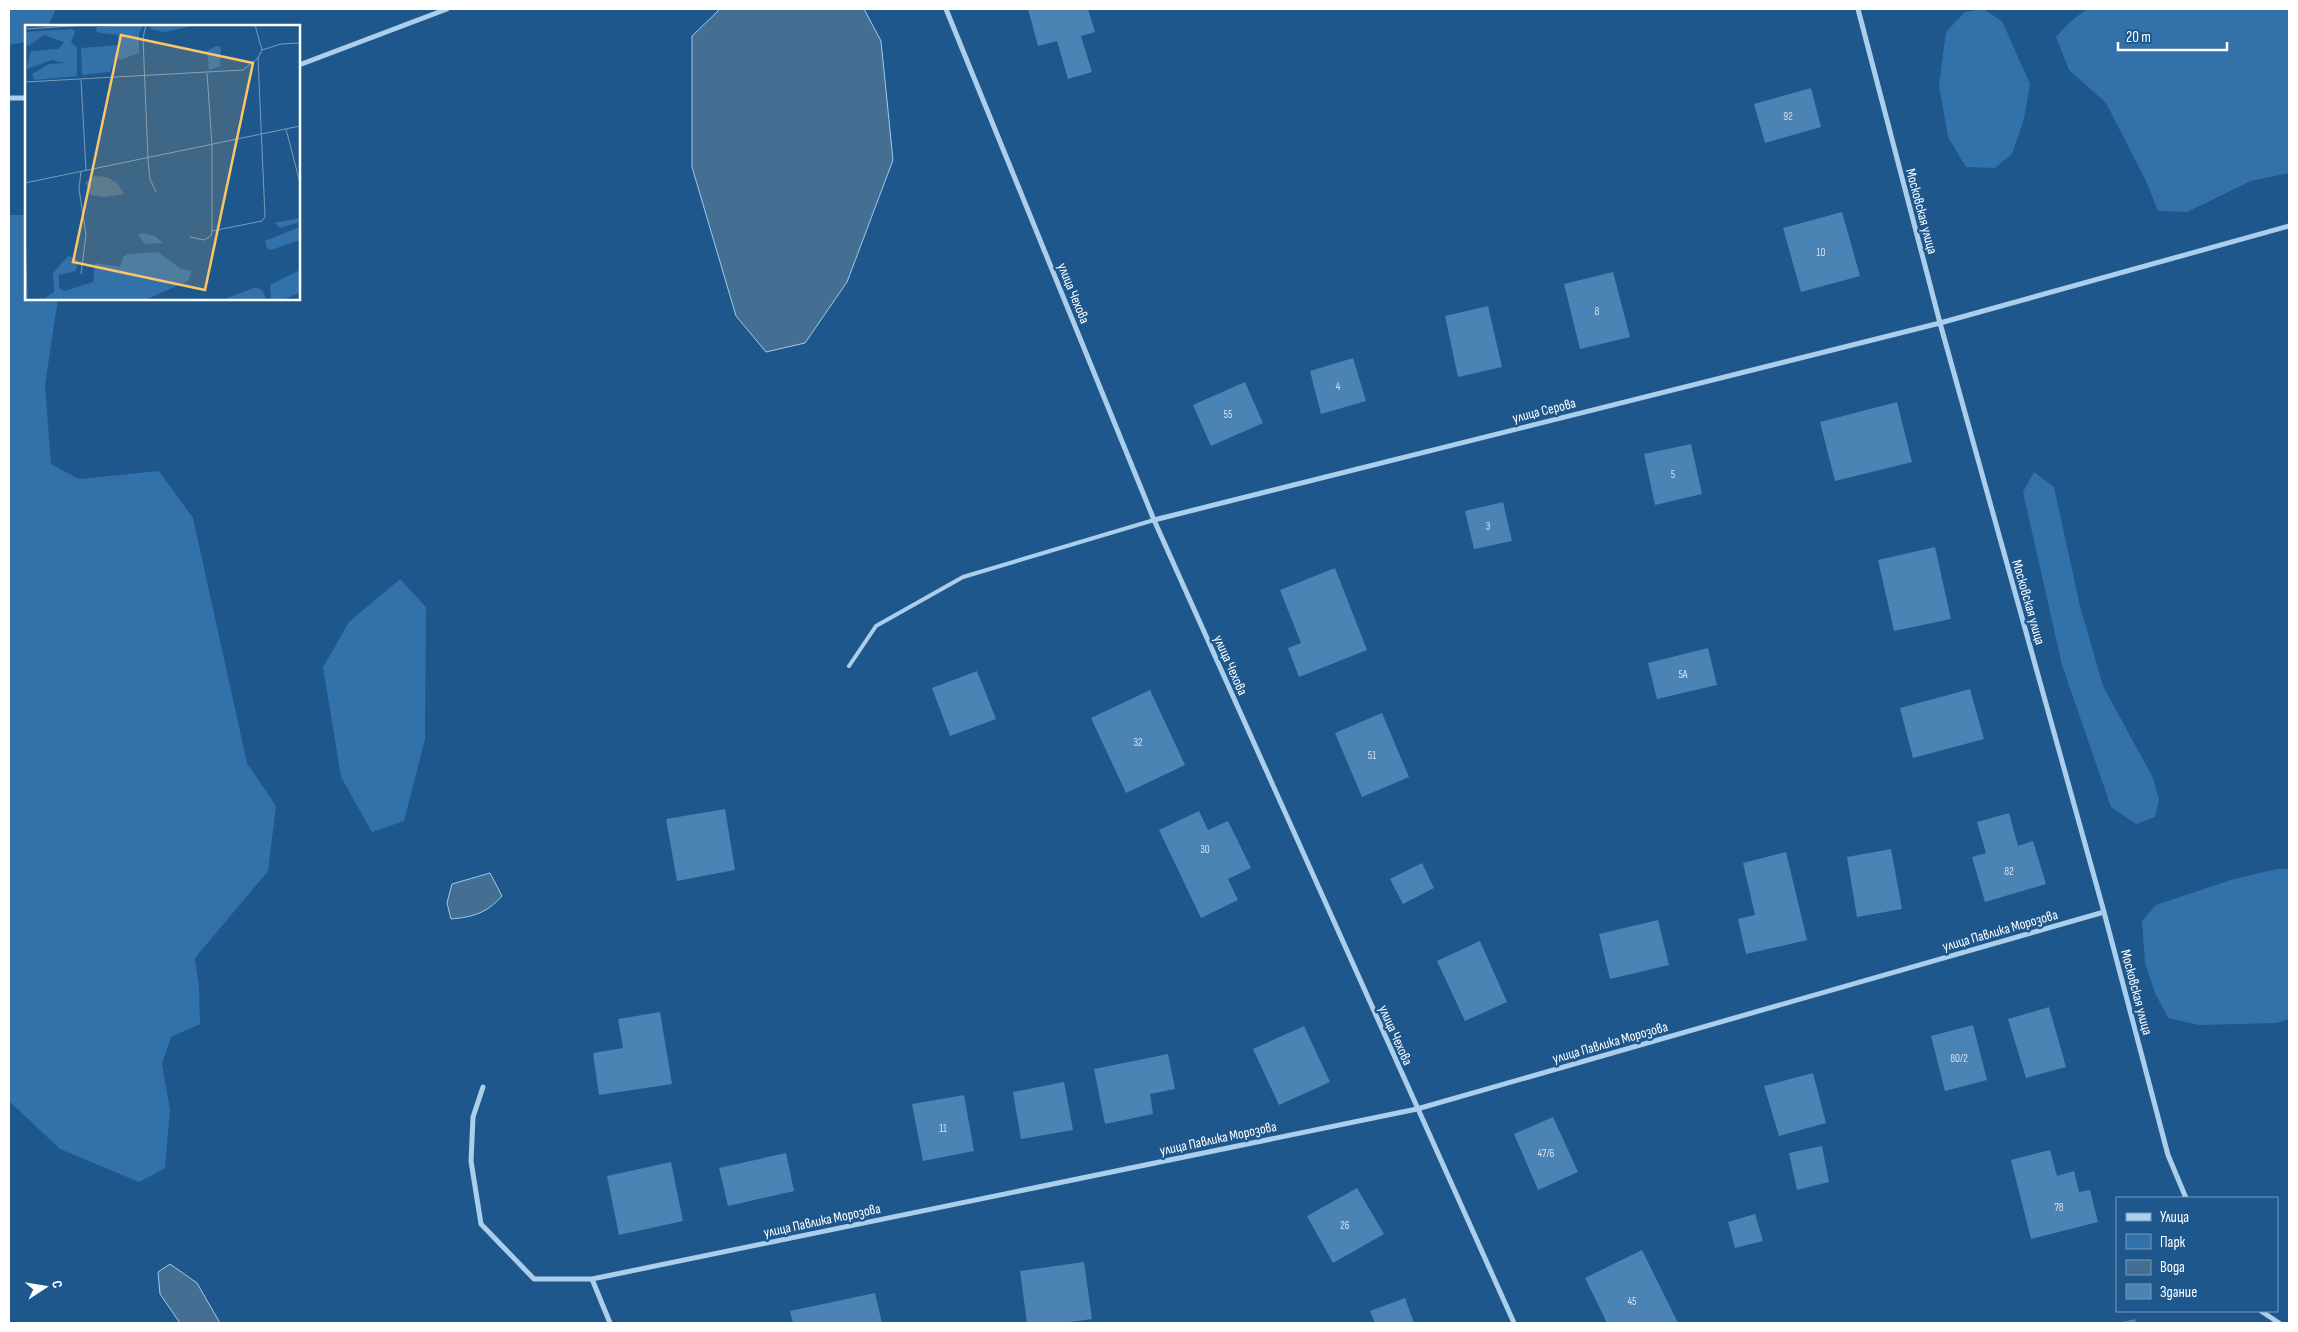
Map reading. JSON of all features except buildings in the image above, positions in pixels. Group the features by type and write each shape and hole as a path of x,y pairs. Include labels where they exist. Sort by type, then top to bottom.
{"street":[{"path":"300,65 447,9"},
{"name":"улица Чехова","path":"946,9 1154,520 1514,1323"},
{"name":"Московская улица","path":"1858,9 1940,323 2104,912 2168,1155 2186,1197"},
{"path":"9,98 25,98"},
{"name":"улица Серова","path":"1154,520 1940,323 2289,226"},
{"name":"улица Павлика Морозова","path":"483,1087 473,1117 471,1161 481,1224 534,1279 592,1279 1417,1109 2104,912"},
{"path":"592,1279 610,1323"},
{"path":"2262,1312 2279,1323"}],"lane":[{"path":"849,666 876,626 963,578 1154,520"}],"green space":[{"path":"9,9 56,9 48,25 25,25 25,42 9,45"},
{"path":"1983,9 2002,21 2030,84 2024,119 2012,154 1995,168 1966,167 1948,137 1939,86 1946,32 1965,12"},
{"path":"2087,9 2289,9 2289,173 2251,181 2187,212 2158,211 2146,181 2106,103 2069,70 2056,37 2070,22"},
{"path":"9,215 25,215 25,300 58,300 45,385 51,464 79,479 159,471 193,518 247,763 276,806 268,871 195,958 199,988 200,1024 171,1037 162,1064 170,1110 165,1168 139,1182 60,1149 9,1101"},
{"path":"2034,472 2054,487 2080,606 2103,686 2153,778 2159,800 2155,817 2136,824 2111,807 2062,665 2023,492"},
{"path":"400,579 426,607 425,739 404,821 372,832 341,777 323,667 349,622"},
{"path":"2277,869 2289,869 2289,1019 2277,1023 2199,1025 2168,1018 2155,993 2145,963 2142,921 2156,905 2234,879"}],"water":[{"path":"720,9 864,9 881,41 893,160 847,282 805,343 766,352 736,316 692,167 692,36"},
{"path":"490,873 502,896 491,906 479,913 451,919 447,903 452,884"},
{"path":"170,1264 197,1283 220,1323 180,1323 160,1294 158,1272"}]}
